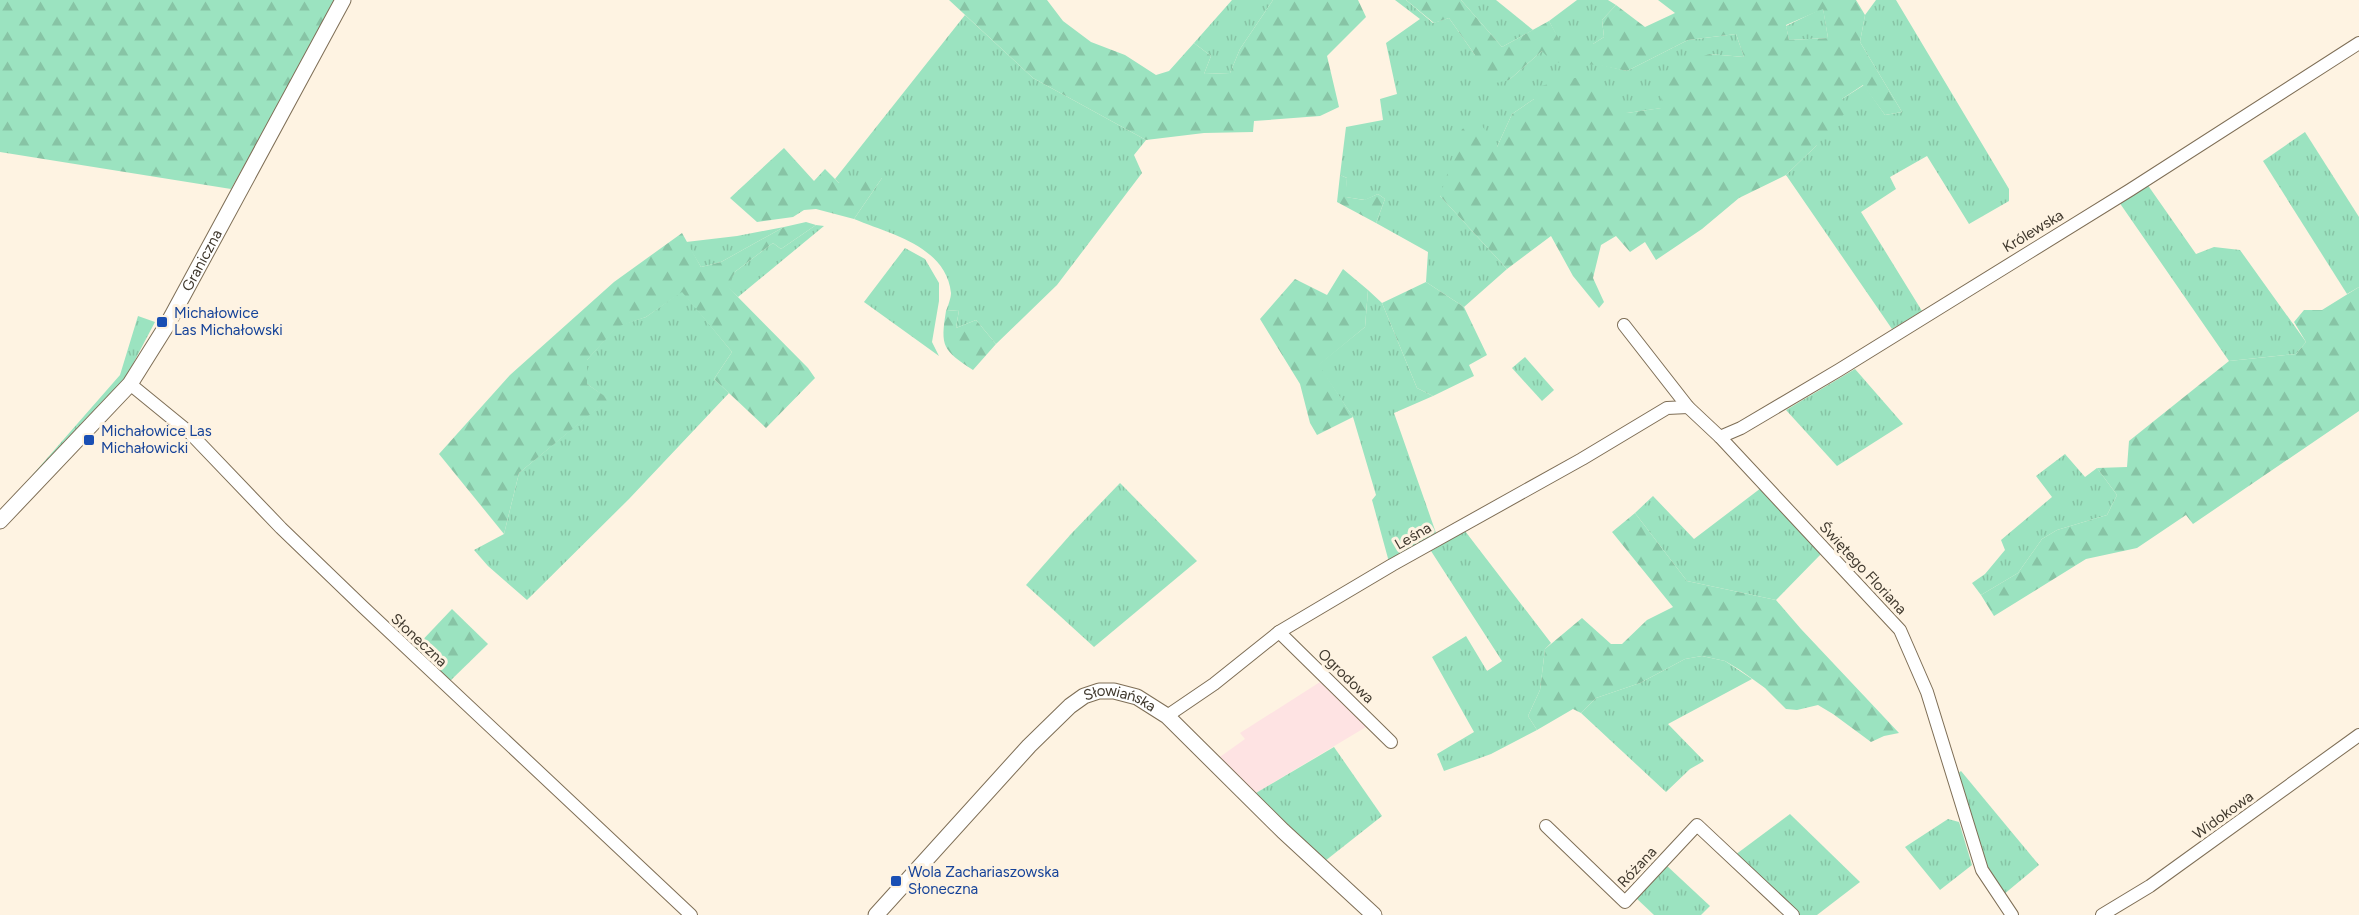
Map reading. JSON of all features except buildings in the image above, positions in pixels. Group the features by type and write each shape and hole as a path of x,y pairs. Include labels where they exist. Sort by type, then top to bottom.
{"street":[{"name":"Graniczna","path":"0,521 130,384 167,325 343,0"},
{"name":"Królewska","path":"1720,437 1742,429 1839,370 2130,190 2359,43"},
{"name":"Świętego Floriana","path":"1624,325 1688,407 1720,437 1900,630 1927,693 1982,870 2012,915"},
{"name":"Słoneczna","path":"130,384 190,433 281,528 362,606 691,915"},
{"name":"Leśna","path":"1167,716 1214,684 1279,632 1667,408 1688,407"},
{"name":"Ogrodowa","path":"1279,632 1391,742"},
{"name":"Słowiańska","path":"876,915 1029,746 1070,706 1084,696 1099,691 1114,691 1137,697 1167,716 1283,831 1374,915"},
{"name":"Widokowa","path":"2102,915 2151,885 2359,735"},
{"name":"Różana","path":"1546,826 1625,902 1697,825 1793,915"}],"shaded area":[{"path":"1320,682 1366,727 1256,793 1217,759 1245,739 1240,733"}],"green space":[{"path":"0,0 336,0 231,189 0,152"},
{"path":"949,0 1047,0 1063,21 1091,42 1125,55 1156,75 1169,71 1194,43 1211,56 1204,74 1230,73 1240,49 1273,0 1358,0 1366,17 1327,56 1339,107 1320,116 1254,121 1253,132 1204,133 1146,140 1033,78"},
{"path":"1232,0 1273,0 1240,49 1230,73 1204,74 1211,56 1194,43"},
{"path":"1395,0 1406,0 1433,23 1449,18 1475,55 1509,80 1542,51 1627,71 1688,40 1736,34 1744,57 1709,54 1662,108 1627,113 1534,99 1512,114 1497,147 1440,196 1507,269 1464,307 1426,282 1428,252 1376,223 1385,199 1378,194 1365,200 1345,197 1347,178 1340,175 1346,127 1383,120 1380,99 1397,94 1386,43 1420,19"},
{"path":"1406,0 1461,0 1502,47 1549,21 1562,44 1593,44 1604,37 1602,20 1616,5 1645,27 1675,13 1658,0 1856,0 1865,15 1860,42 1902,112 1885,115 1863,85 1842,99 1846,112 1786,175 1739,198 1702,229 1656,260 1645,242 1630,252 1616,236 1601,245 1593,278 1604,302 1599,308 1573,276 1551,236 1507,269 1440,196 1462,129 1480,123 1497,147 1512,114 1534,99 1538,87 1566,79 1592,76 1627,113 1661,108 1663,72 1709,54 1744,57 1736,34 1688,40 1627,71 1598,65 1552,62 1542,51 1509,80 1482,86 1475,55 1449,18 1434,23","holes":["1823,9 1828,38 1789,40 1786,25"]},
{"path":"1461,0 1496,0 1533,30 1502,47"},
{"path":"1577,0 1608,0 1616,5 1602,20 1604,37 1593,44 1561,44 1549,21"},
{"path":"1876,0 1896,0 2009,189 2009,201 1969,224 1927,156 1890,177 1896,189 1861,212 1922,311 1892,329 1786,175 1816,146 1842,99 1864,85 1885,115 1902,112 1860,42 1865,15"},
{"path":"1823,8 1828,38 1789,40 1786,26"},
{"path":"965,15 1033,78 1146,140 1134,155 1142,173 1057,285 996,344 976,320 956,328 959,310 946,311 951,293 947,277 928,253 899,237 854,219 882,178 839,183 835,179"},
{"path":"2305,132 2359,217 2359,287 2347,294 2263,161"},
{"path":"784,148 814,181 825,169 839,183 846,177 882,178 854,219 816,209 804,210 793,217 757,222 730,198"},
{"path":"1340,175 1347,178 1346,197 1364,200 1378,194 1385,199 1376,223 1337,202"},
{"path":"2147,184 2196,254 2214,247 2240,250 2306,342 2296,354 2229,361 2119,202"},
{"path":"806,222 816,225 781,249 773,243 736,271 727,286 808,368 815,378 766,428 714,379 732,352 682,292 646,317 617,327 587,360 587,384 609,399 519,473 504,534 439,454 510,375 614,282 682,233 701,267 721,262 784,227"},
{"path":"816,225 824,226 738,297 726,286 736,271 773,243 781,249"},
{"path":"784,227 721,262 701,267 686,242 737,236"},
{"path":"905,248 925,259 939,283 939,301 932,342 939,356 864,302"},
{"path":"1343,269 1368,290 1365,327 1319,365 1353,417 1317,435 1310,423 1300,384 1260,319 1295,279 1327,295"},
{"path":"1426,282 1464,307 1487,355 1469,365 1474,376 1433,396 1417,388 1382,303"},
{"path":"2359,287 2359,411 2193,524 2186,515 2137,548 2086,559 1994,616 1981,595 2018,573 2042,539 2057,530 2107,515 2117,495 2097,468 2127,467 2129,441 2229,361 2296,354 2306,342 2294,322 2304,310 2322,310"},
{"path":"1368,290 1382,303 1417,388 1433,396 1394,413 1436,533 1389,562 1372,500 1376,495 1353,417 1318,365 1365,327"},
{"path":"682,291 732,352 714,379 729,393 629,499 527,600 488,566 474,550 504,534 519,473 608,399 587,384 586,361 617,326 646,317"},
{"path":"959,310 956,328 976,320 996,344 973,370 950,352 944,340 946,311"},
{"path":"138,316 155,322 126,377 21,488 120,375"},
{"path":"1525,357 1554,390 1542,401 1512,368"},
{"path":"1855,369 1903,424 1837,466 1786,410"},
{"path":"2065,454 2085,477 2097,468 2117,495 2107,515 2057,530 2042,539 2018,573 1981,595 1972,583 1985,574 2005,550 2001,540 2052,497 2036,476"},
{"path":"1120,483 1197,561 1094,647 1026,585"},
{"path":"1761,488 1822,553 1776,600 1687,581 1635,513 1653,496 1694,539"},
{"path":"1635,513 1687,581 1776,600 1899,733 1871,742 1818,705 1797,710 1786,709 1765,688 1740,670 1725,661 1702,656 1685,659 1640,683 1596,698 1581,713 1573,709 1537,730 1528,716 1540,690 1545,649 1582,618 1611,644 1622,644 1647,620 1673,607 1612,532"},
{"path":"1465,531 1551,643 1545,649 1540,690 1528,716 1537,730 1491,754 1444,771 1437,754 1474,732 1432,657 1466,636 1487,671 1502,661 1431,551"},
{"path":"452,609 488,644 449,682 415,648"},
{"path":"1702,656 1725,661 1752,679 1668,724 1704,761 1690,769 1666,792 1581,713 1596,698 1640,683 1685,659"},
{"path":"1334,747 1382,816 1325,861 1256,793"},
{"path":"1961,771 2039,865 2003,895 1987,866 1956,775"},
{"path":"1790,814 1860,882 1817,915 1798,915 1735,855"},
{"path":"1948,819 1959,822 1972,865 1940,890 1905,847"},
{"path":"1666,865 1710,906 1701,915 1654,915 1635,897"}],"place":[{"name":"Michałowice Las Michałowski","path":"162,322"},
{"name":"Michałowice Las Michałowicki","path":"89,440"},
{"name":"Wola Zachariaszowska Słoneczna","path":"896,881"}]}
